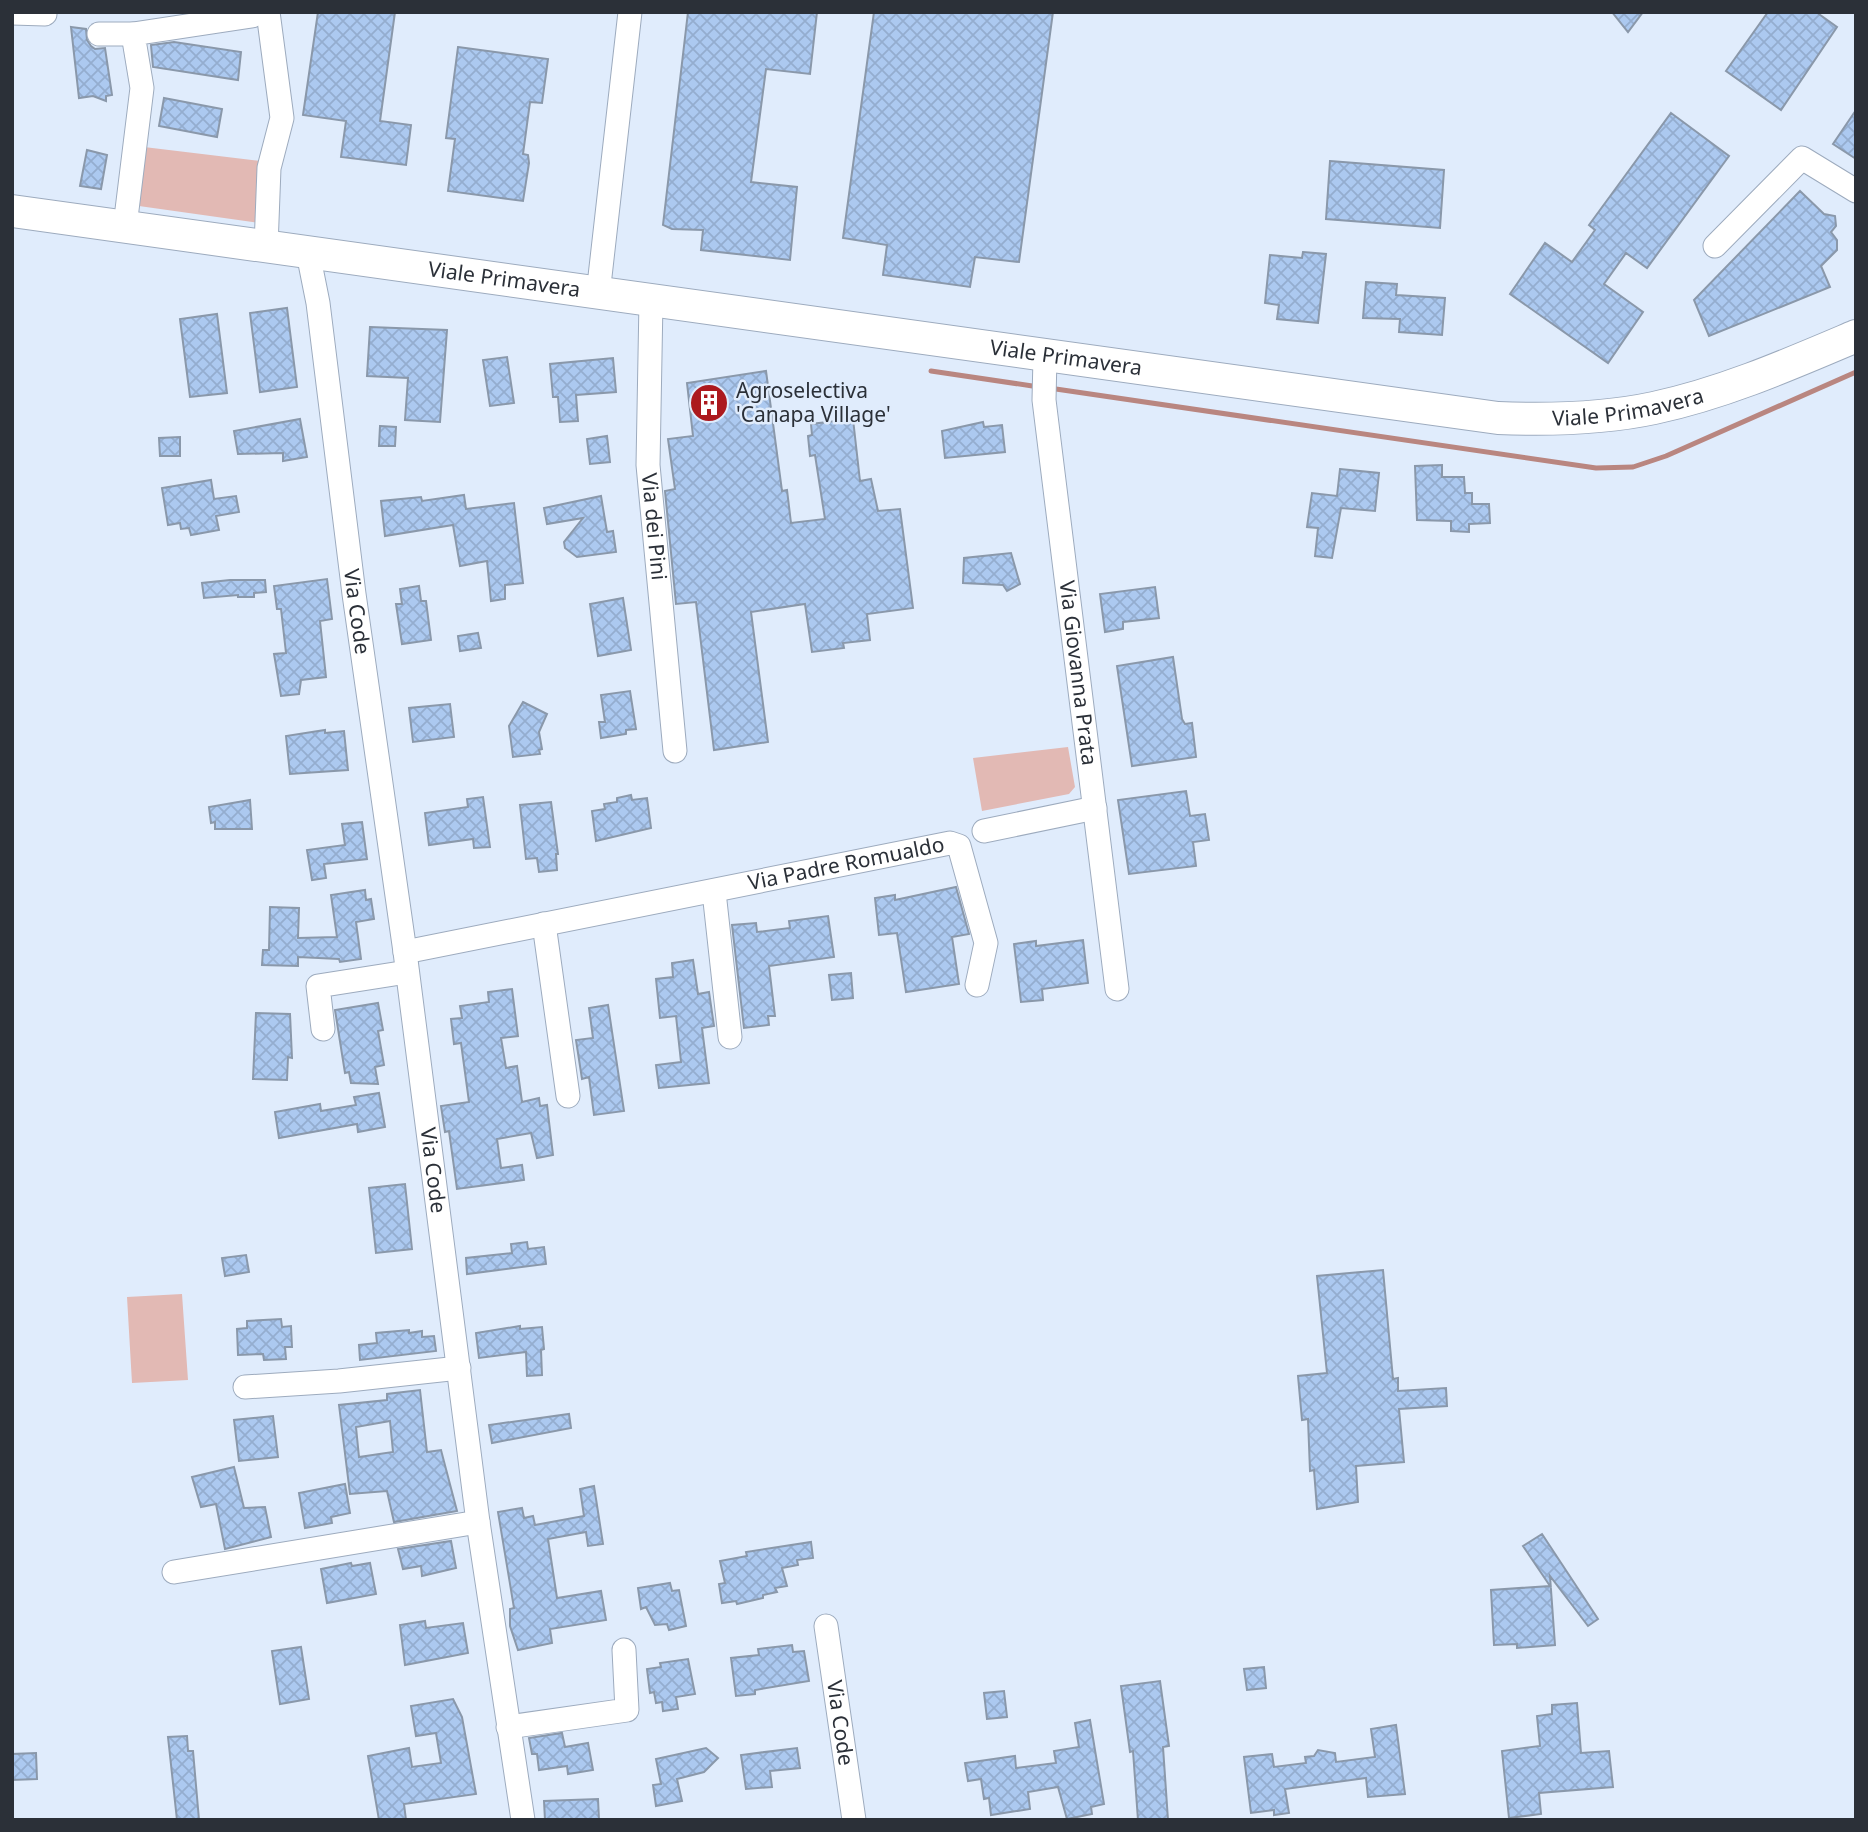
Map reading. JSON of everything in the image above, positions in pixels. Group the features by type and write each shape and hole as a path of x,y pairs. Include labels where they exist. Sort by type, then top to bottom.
{"main road":[{"name":"Viale Primavera","path":"12,211 651,301 1045,363 1476,416 1569,419 1652,409 1752,380 1856,337"}],"street":[{"path":"598,294 630,12"},
{"path":"12,13 45,14"},
{"path":"99,34 133,34 260,14 282,118 269,168 267,247"},
{"path":"125,226 142,88 133,34"},
{"path":"1715,246 1802,158 1856,191"},
{"name":"Via Code","path":"308,253 406,962 478,1522 523,1820"},
{"name":"Via dei Pini","path":"651,301 648,465 675,751"},
{"name":"Via Giovanna Prata","path":"1045,363 1044,400 1117,989"},
{"path":"984,831 1095,808"},
{"name":"Via Padre Romualdo","path":"406,962 544,924 950,843 959,846 986,943 977,985"},
{"path":"714,892 730,1037"},
{"path":"544,924 568,1096"},
{"path":"323,1029 318,986 406,962"},
{"path":"245,1387 339,1381 458,1368"},
{"path":"173,1572 478,1522"},
{"name":"Via Code","path":"826,1626 854,1820"},
{"path":"508,1727 627,1710 624,1650"}],"shaded area":[{"path":"144,147 261,161 257,174 260,223 139,206"},
{"path":"1068,747 1075,787 1069,794 982,811 973,758"},
{"path":"182,1294 188,1380 132,1383 127,1297"}],"building":[{"path":"318,12 395,12 380,121 411,125 406,165 341,157 346,121 303,115"},
{"path":"688,12 817,12 810,74 766,69 751,182 797,187 790,260 701,250 703,230 672,229 663,225"},
{"path":"874,12 1053,12 1019,262 975,257 970,287 883,275 887,245 843,238"},
{"path":"1612,12 1643,12 1628,32"},
{"path":"1768,12 1816,12 1837,27 1781,110 1726,71"},
{"path":"71,27 86,29 87,40 91,46 95,49 105,48 112,95 106,96 106,101 93,96 79,98"},
{"path":"174,42 241,52 238,80 153,67 151,45"},
{"path":"458,47 548,59 542,103 530,102 523,154 528,155 529,163 523,201 448,191 455,139 446,138"},
{"path":"164,98 222,109 217,137 159,126"},
{"path":"1856,110 1856,159 1833,144"},
{"path":"1671,113 1729,156 1647,268 1626,253 1604,284 1643,312 1608,363 1510,294 1545,243 1572,262 1595,230 1589,225"},
{"path":"87,150 107,155 101,189 80,186"},
{"path":"1330,161 1444,170 1440,228 1326,219"},
{"path":"1800,191 1824,214 1835,216 1836,226 1831,232 1837,240 1837,250 1821,266 1830,287 1709,336 1694,300"},
{"path":"1303,252 1326,254 1318,323 1277,319 1279,305 1265,303 1270,255 1302,258"},
{"path":"1366,282 1397,284 1396,295 1445,298 1442,335 1399,332 1400,319 1363,318"},
{"path":"287,308 297,387 260,392 250,313"},
{"path":"217,314 227,393 190,397 180,319"},
{"path":"370,327 447,330 440,422 405,420 408,378 367,376"},
{"path":"507,357 514,403 490,406 483,360"},
{"path":"613,358 616,392 576,395 578,421 560,422 558,397 553,397 550,364"},
{"path":"766,371 782,491 787,490 791,523 825,519 815,455 810,456 808,436 812,435 811,424 853,419 860,481 871,479 878,511 900,509 913,608 867,614 870,640 843,643 844,648 812,652 805,604 751,612 768,742 714,750 696,602 676,604 665,491 675,489 668,439 693,436 687,383"},
{"path":"300,419 307,457 283,461 283,453 238,454 234,431"},
{"path":"983,422 984,427 1002,425 1005,452 945,458 942,431"},
{"path":"380,426 396,427 395,446 379,446"},
{"path":"607,436 610,462 590,464 587,439"},
{"path":"180,437 180,456 160,456 159,438"},
{"path":"1442,465 1442,477 1464,477 1465,493 1472,493 1472,504 1489,504 1490,523 1469,524 1469,532 1451,531 1451,521 1417,520 1415,466"},
{"path":"1340,469 1379,473 1375,511 1341,508 1332,558 1315,556 1318,528 1307,527 1312,493 1337,496"},
{"path":"211,480 214,499 236,496 239,512 216,516 219,530 191,535 189,528 181,529 180,523 168,525 162,488"},
{"path":"464,495 466,509 514,503 523,583 505,585 505,599 491,601 487,561 460,566 453,525 385,536 381,501 421,497 422,501"},
{"path":"601,496 607,532 613,531 616,552 577,557 565,548 564,542 583,518 547,524 544,508"},
{"path":"1011,553 1020,584 1007,591 1003,585 963,583 964,558"},
{"path":"327,579 332,619 320,621 326,677 301,680 299,694 281,696 274,654 286,653 281,609 277,609 274,586"},
{"path":"265,580 266,592 254,593 254,597 238,595 204,598 202,583"},
{"path":"419,586 421,601 426,601 431,640 402,644 396,604 402,604 400,589"},
{"path":"1155,587 1159,618 1123,622 1123,629 1105,632 1100,594"},
{"path":"623,598 631,650 598,656 590,604"},
{"path":"478,633 481,648 460,651 458,636"},
{"path":"1173,657 1182,719 1185,724 1192,723 1196,757 1132,766 1117,666"},
{"path":"630,691 636,729 626,730 626,734 601,738 599,722 605,722 601,695"},
{"path":"523,702 547,714 539,732 542,749 539,750 540,754 513,757 509,726"},
{"path":"450,704 454,737 413,742 409,708"},
{"path":"325,730 325,733 344,731 348,770 290,774 286,736"},
{"path":"1186,791 1190,816 1205,814 1209,840 1193,842 1196,866 1129,874 1118,800"},
{"path":"631,795 632,800 647,798 651,828 596,841 592,811 605,809 604,804 617,802 617,798"},
{"path":"483,797 490,847 474,848 473,839 429,845 425,813 468,807 467,799"},
{"path":"250,800 252,829 215,829 215,822 211,823 209,807"},
{"path":"551,802 558,854 557,870 539,872 537,858 526,859 520,805"},
{"path":"362,822 367,859 324,864 326,878 312,880 307,850 345,845 342,824"},
{"path":"956,887 969,934 952,937 959,984 906,992 897,933 879,935 875,898 895,895 895,900"},
{"path":"365,890 366,900 371,899 374,919 356,922 361,959 340,962 339,959 298,957 298,966 262,965 263,950 269,950 270,907 299,908 298,938 337,937 331,895"},
{"path":"828,916 834,957 769,966 775,1016 768,1016 769,1025 744,1028 732,925 756,923 757,932 790,928 789,921"},
{"path":"1083,940 1088,983 1042,989 1043,1000 1021,1002 1014,944 1036,941 1036,946"},
{"path":"693,960 698,994 709,992 714,1026 702,1028 709,1083 659,1088 656,1065 681,1062 676,1016 660,1018 656,979 673,977 672,963"},
{"path":"851,973 853,998 832,1000 829,975"},
{"path":"512,989 518,1036 501,1038 506,1068 517,1066 522,1102 539,1098 540,1106 547,1105 553,1155 537,1158 531,1133 497,1139 501,1168 522,1165 524,1180 457,1189 449,1131 445,1132 441,1106 469,1102 461,1043 454,1044 451,1019 462,1018 460,1006 489,1002 488,992"},
{"path":"378,1003 383,1030 378,1031 384,1065 375,1067 378,1084 351,1083 349,1072 345,1073 335,1010"},
{"path":"608,1005 624,1111 594,1115 589,1077 582,1079 576,1040 593,1038 589,1008"},
{"path":"256,1013 290,1014 292,1058 288,1057 287,1080 253,1079"},
{"path":"379,1093 385,1127 358,1132 357,1124 279,1138 275,1112 320,1104 321,1111 356,1105 354,1097"},
{"path":"405,1184 412,1249 376,1253 369,1188"},
{"path":"527,1242 528,1249 544,1247 546,1264 467,1274 466,1258 512,1253 511,1244"},
{"path":"246,1255 249,1272 225,1276 222,1258"},
{"path":"1383,1270 1393,1379 1398,1378 1398,1391 1446,1388 1447,1406 1399,1409 1404,1462 1356,1466 1358,1502 1317,1509 1314,1470 1310,1471 1308,1419 1302,1420 1298,1376 1327,1373 1317,1276"},
{"path":"281,1319 282,1327 291,1326 292,1347 285,1347 286,1359 264,1360 263,1354 238,1355 237,1329 247,1328 247,1321"},
{"path":"520,1326 520,1329 542,1327 542,1375 527,1376 526,1352 479,1358 476,1333"},
{"path":"409,1330 409,1333 422,1331 422,1337 434,1336 436,1351 360,1360 359,1345 377,1343 376,1333"},
{"path":"420,1390 427,1452 441,1450 457,1511 394,1522 387,1491 350,1494 339,1405 387,1400 387,1394","holes":["390,1421 393,1452 359,1457 356,1427"]},
{"path":"569,1414 571,1428 492,1443 489,1425"},
{"path":"273,1416 278,1457 239,1461 234,1420"},
{"path":"234,1467 244,1508 265,1507 271,1537 225,1549 216,1504 201,1507 192,1477"},
{"path":"345,1484 350,1513 331,1517 332,1523 305,1528 299,1493"},
{"path":"594,1486 603,1544 588,1546 586,1532 548,1539 557,1598 601,1591 606,1620 550,1629 552,1643 518,1650 510,1626 510,1609 514,1608 498,1512 522,1508 524,1518 533,1516 535,1525 584,1516 580,1489"},
{"path":"1542,1534 1598,1619 1588,1626 1550,1576 1555,1645 1517,1648 1517,1644 1494,1645 1491,1590 1550,1586 1523,1546"},
{"path":"451,1541 456,1568 422,1576 421,1566 403,1569 398,1549"},
{"path":"811,1542 813,1558 797,1560 798,1565 782,1568 787,1586 775,1588 777,1592 763,1595 763,1598 737,1604 736,1601 722,1603 719,1584 725,1583 720,1561 747,1556 746,1552"},
{"path":"351,1563 352,1566 370,1563 376,1594 327,1603 321,1569"},
{"path":"670,1583 672,1591 679,1590 686,1626 669,1630 667,1624 655,1625 646,1607 641,1609 638,1588"},
{"path":"425,1621 426,1628 463,1623 468,1653 405,1665 400,1625"},
{"path":"792,1645 793,1652 804,1651 809,1681 736,1696 731,1658 759,1655 758,1649"},
{"path":"301,1647 309,1699 280,1704 272,1651"},
{"path":"688,1659 695,1694 676,1697 678,1709 663,1711 662,1702 656,1703 654,1692 650,1693 647,1669 661,1667 660,1663"},
{"path":"1264,1667 1266,1688 1247,1690 1244,1669"},
{"path":"1160,1681 1169,1746 1163,1747 1168,1820 1138,1820 1133,1751 1130,1752 1121,1686"},
{"path":"1004,1691 1007,1717 987,1719 984,1693"},
{"path":"453,1699 462,1717 476,1794 404,1804 406,1820 379,1820 368,1756 409,1748 412,1767 441,1763 436,1733 416,1736 411,1706"},
{"path":"1577,1703 1581,1753 1609,1751 1613,1787 1539,1793 1541,1814 1509,1818 1502,1751 1540,1746 1537,1716 1552,1714 1552,1705"},
{"path":"1090,1720 1104,1804 1091,1807 1092,1814 1067,1819 1058,1787 1028,1792 1030,1809 991,1815 989,1798 984,1799 981,1779 968,1781 965,1763 1015,1756 1016,1768 1056,1763 1054,1751 1079,1747 1075,1723"},
{"path":"1396,1725 1405,1794 1368,1797 1366,1778 1285,1789 1289,1813 1274,1815 1274,1810 1251,1813 1244,1757 1272,1754 1274,1767 1306,1763 1305,1757 1314,1756 1318,1750 1335,1753 1336,1762 1375,1757 1371,1729"},
{"path":"562,1733 565,1747 588,1743 593,1770 568,1774 567,1766 539,1770 537,1754 532,1754 529,1738"},
{"path":"187,1736 188,1751 193,1751 199,1820 177,1820 168,1737"},
{"path":"706,1748 718,1758 704,1772 677,1779 682,1801 656,1806 653,1785 661,1784 656,1759"},
{"path":"797,1748 800,1768 770,1771 772,1787 746,1789 741,1755"},
{"path":"36,1753 37,1779 12,1780 12,1754"},
{"path":"598,1799 599,1820 545,1820 544,1801"}],"waterway":[{"path":"931,371 1039,387"},
{"path":"1049,388 1596,468 1633,467 1666,456 1856,372"}],"place":[{"name":"Agroselectiva 'Canapa Village'","path":"709,403"}]}
